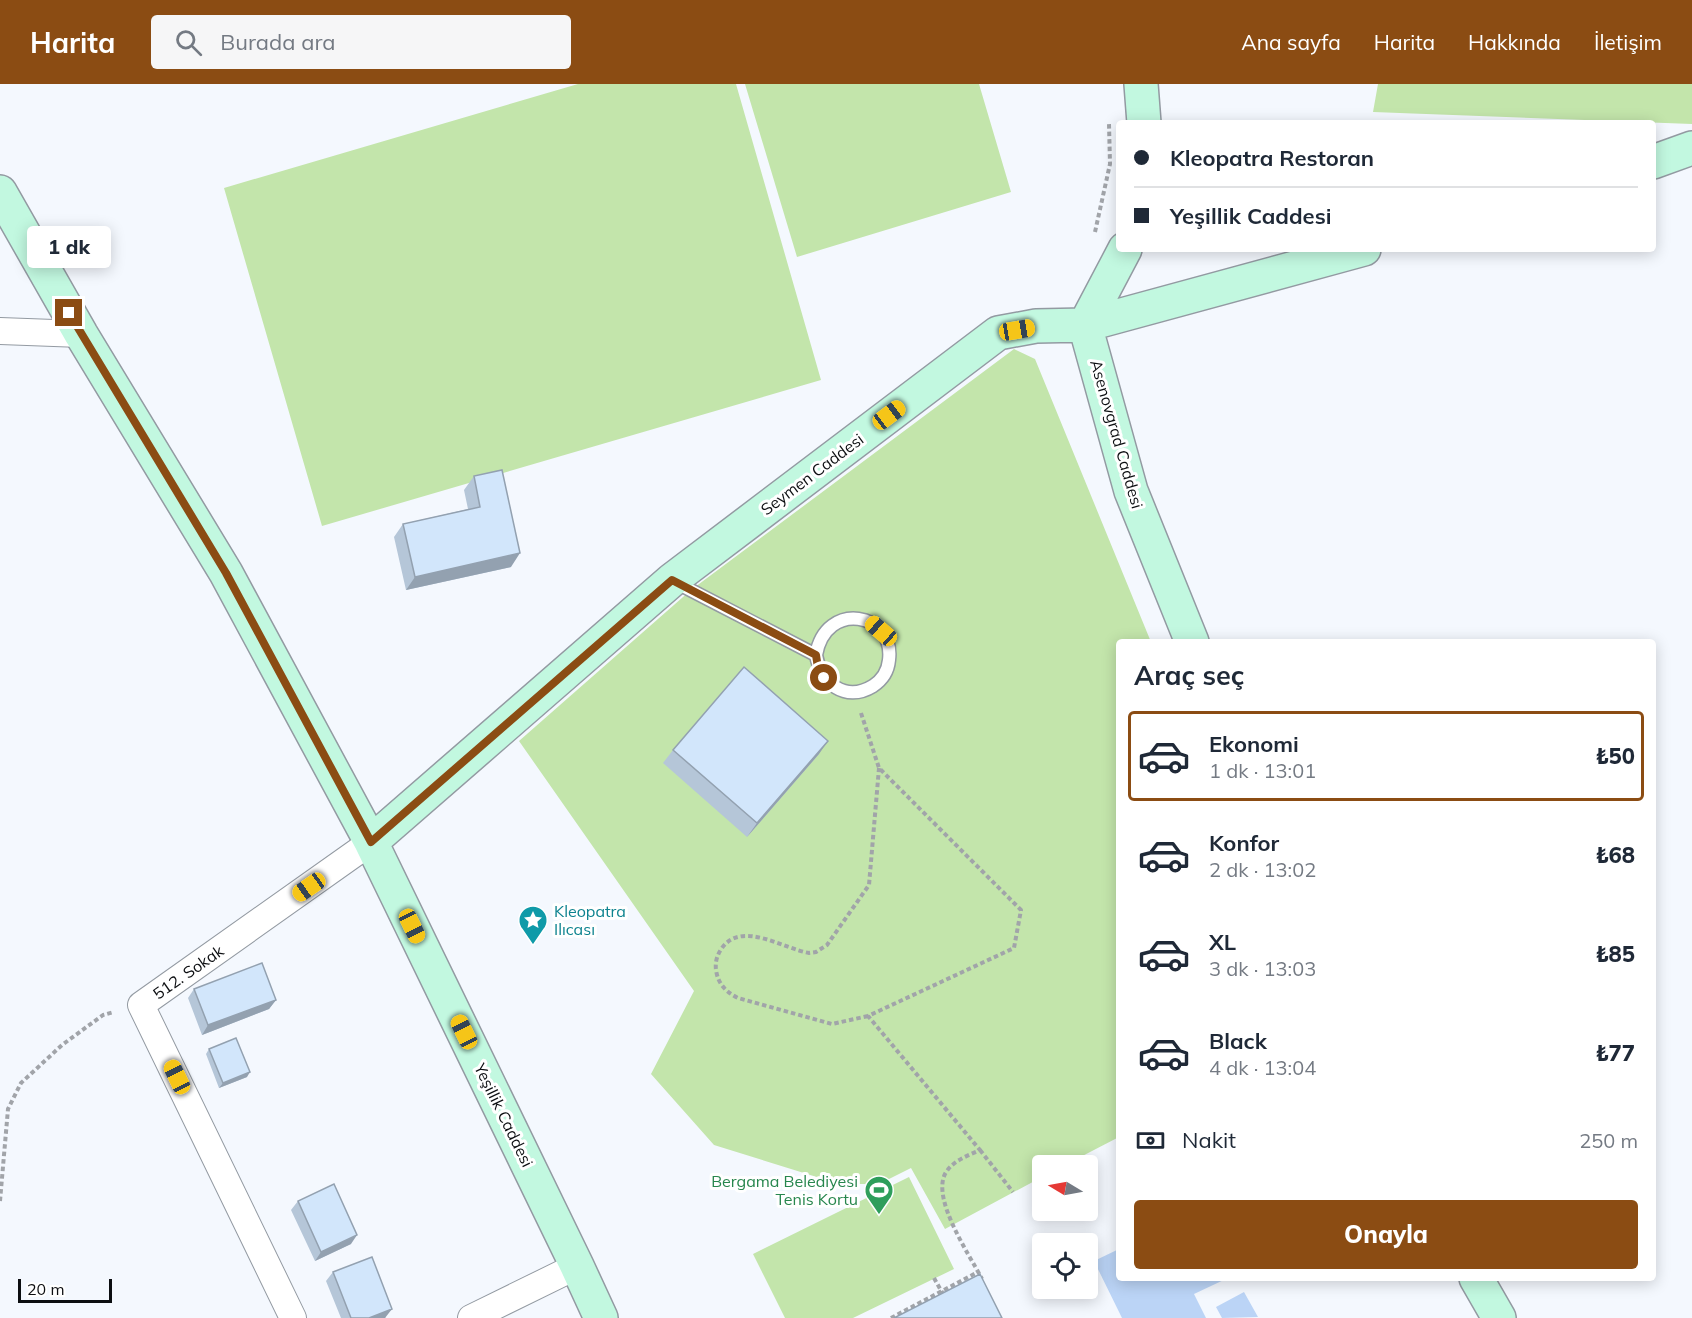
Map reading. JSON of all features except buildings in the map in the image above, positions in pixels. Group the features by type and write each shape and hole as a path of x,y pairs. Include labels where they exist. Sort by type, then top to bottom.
{"main road":[{"path":"1141,84 1144,120"},
{"path":"1656,161 1692,148"},
{"name":"Yeşillik Caddesi","path":"0,192 81,334 226,573 371,842 601,1318"},
{"path":"1085,325 1123,252"},
{"name":"Seymen Caddesi","path":"371,842 672,580 998,333 1036,326 1085,325 1353,252"},
{"name":"Asenovgrad Caddesi","path":"1085,325 1131,491 1191,639"},
{"path":"1478,1281 1499,1318"}],"street":[{"path":"0,331 81,334"},
{"name":"512. Sokak","path":"293,1318 141,1005 371,842"},
{"path":"471,1318 577,1266"}],"lane":[{"path":"672,580 816,655"},
{"path":"847,618 872,623 888,642 890,653 884,675 876,684 866,690 855,692 843,691 832,686 818,668 816,655 825,631 835,623 847,618"}],"path":[{"path":"1093,243 1110,164 1109,118"},
{"path":"855,692 879,768 869,885 828,945 816,952 809,953 752,936 741,936 723,946 715,965 721,985 728,993 738,998 832,1024 868,1016 1014,948 1021,910 879,768"},
{"path":"0,1201 8,1109 21,1083 62,1045 103,1015 141,1005"},
{"path":"868,1016 1013,1192"},
{"path":"980,1150 953,1164 945,1174 942,1199 983,1281"},
{"path":"891,1318 978,1272"},
{"path":"934,1278 944,1297"}],"green space":[{"path":"578,84 736,84 821,380 322,526 224,188"},
{"path":"745,84 979,84 1011,192 797,257"},
{"path":"1378,84 1692,84 1692,124 1656,123 1656,120 1586,120 1373,112"},
{"path":"1014,349 1035,359 1150,639 1116,639 1116,1139 1084,1155 1032,1155 1032,1182 945,1229 911,1168 889,1179 871,1184 852,1184 820,1178 714,1145 651,1074 694,991 519,741 691,590"},
{"name":"Bergama Belediyesi Tenis Kortu","path":"909,1177 954,1269 853,1318 785,1318 753,1254"}],"water":[{"path":"1116,1250 1116,1281 1222,1281 1194,1294 1206,1318 1122,1318 1098,1269 1098,1259"},
{"path":"1244,1292 1258,1317 1222,1318 1216,1307"}],"place":[{"name":"Kleopatra Ilıcası","path":"533,946"},
{"name":"Bergama Belediyesi Tenis Kortu","path":"879,1216"}],"route":[{"path":"69,313 226,573 371,842 672,580 816,655 818,668 824,678"}]}
